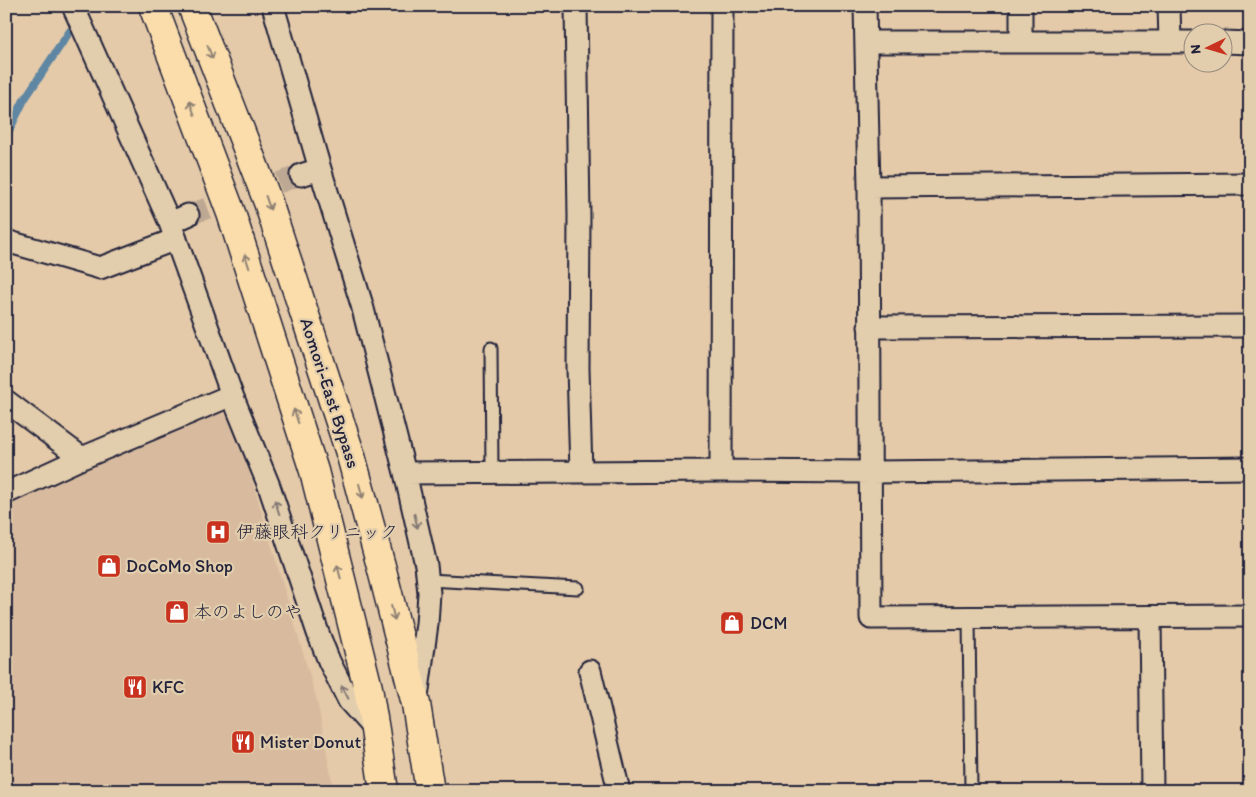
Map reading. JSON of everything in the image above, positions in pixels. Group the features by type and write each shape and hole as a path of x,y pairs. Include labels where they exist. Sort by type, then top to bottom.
{"highway":[{"path":"153,6 231,213 314,471 368,688 384,791"},
{"name":"Aomori-East Bypass","path":"192,6 268,202 348,446 416,704 430,791"}],"street":[{"path":"73,6 178,226 232,394 270,486 329,661 349,701 375,730"},
{"path":"273,6 310,172 362,305 405,473 426,565 429,593 428,624 416,704"},
{"path":"576,6 579,217 578,368 581,472"},
{"path":"720,471 722,6"},
{"path":"865,6 870,187 871,618 1250,616"},
{"path":"1021,6 1021,42"},
{"path":"1169,6 1170,42"},
{"path":"867,42 1184,42"},
{"path":"1234,42 1250,42"},
{"path":"870,187 1250,184"},
{"path":"6,241 100,268 178,226"},
{"path":"869,327 1250,326"},
{"path":"6,493 82,458 232,394"},
{"path":"6,401 82,458"},
{"path":"405,473 871,472 1250,468"},
{"path":"1150,617 1152,791"},
{"path":"590,671 619,791"}],"lane":[{"path":"491,348 492,472"},
{"path":"428,580 578,588"},
{"path":"969,618 971,791"}],"shaded area":[{"path":"215,411 234,418 317,700 334,791 6,791 6,505"}],"waterway":[{"path":"6,137 24,100 70,31"}],"tunnel":[{"path":"188,215 301,175"}],"place":[{"name":"伊藤眼科クリニック","path":"218,532"},
{"name":"DoCoMo Shop","path":"109,566"},
{"name":"本のよしのや","path":"177,612"},
{"name":"DCM","path":"732,623"},
{"name":"KFC","path":"135,687"},
{"name":"Mister Donut","path":"243,742"}]}
